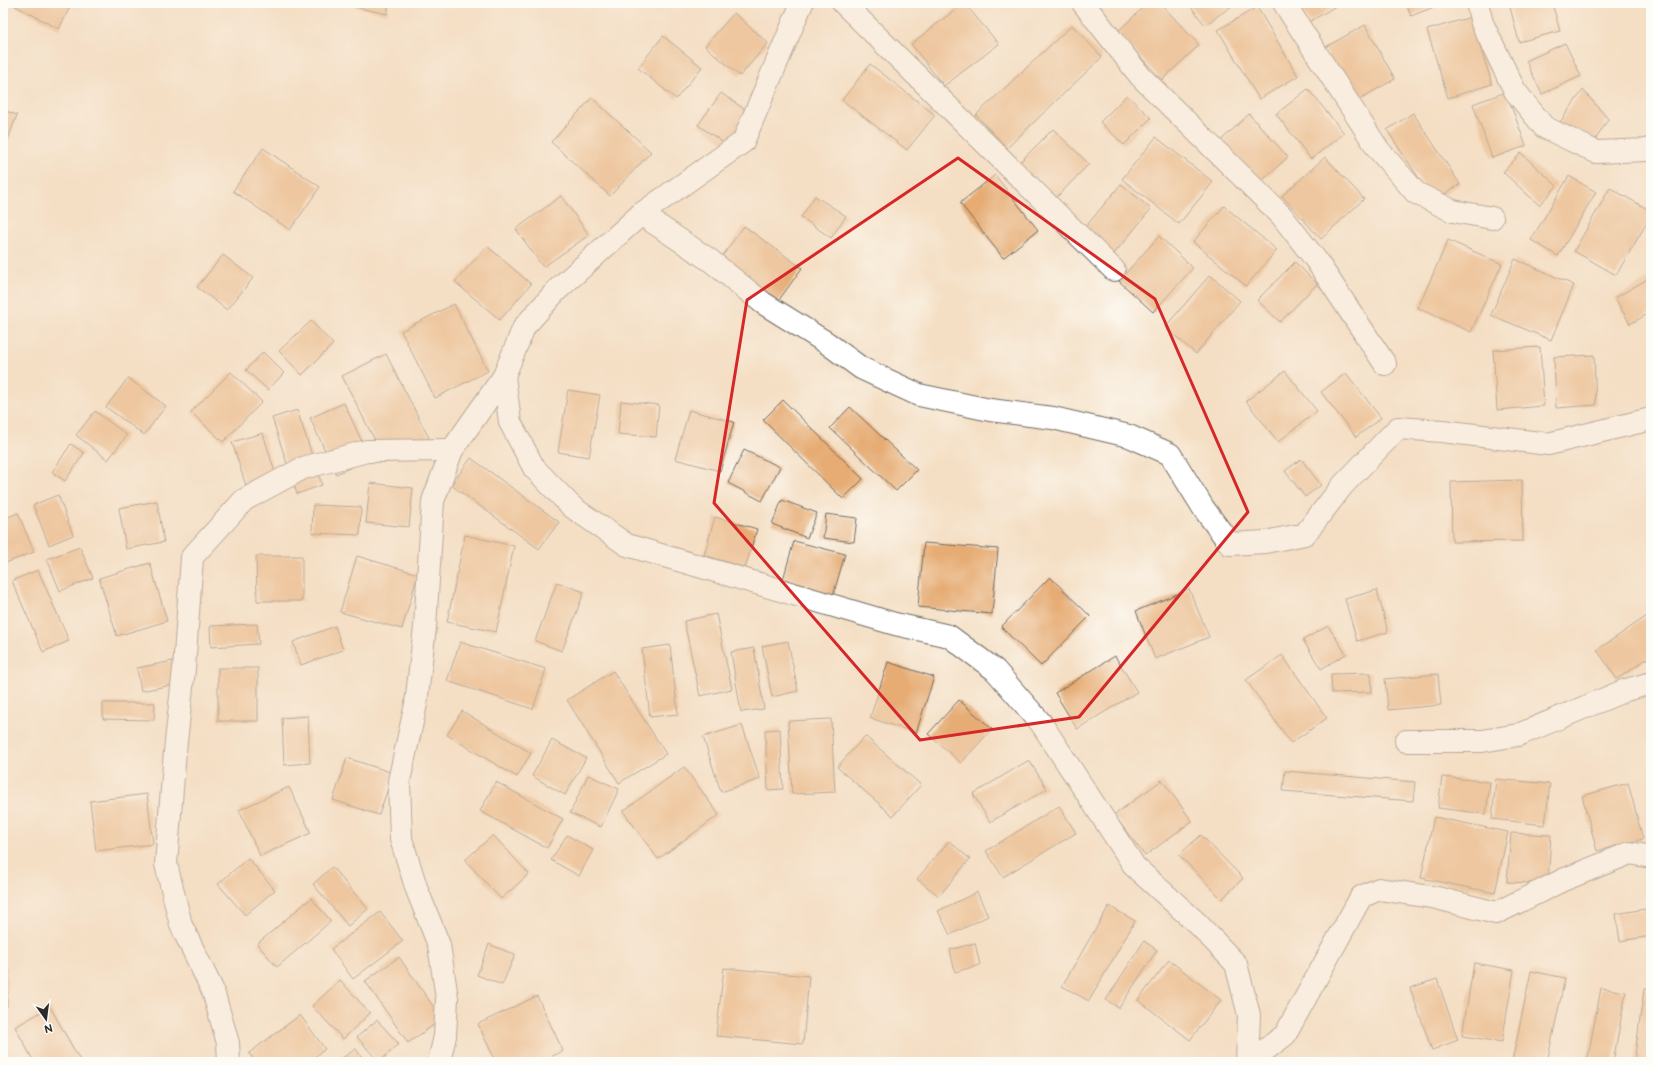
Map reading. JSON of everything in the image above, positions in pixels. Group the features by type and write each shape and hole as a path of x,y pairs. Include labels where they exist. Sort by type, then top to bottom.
{"street":[{"path":"439,1062 445,1036 447,998 440,945 417,890 401,839 399,781 416,704 425,627 433,501 452,450 504,376 524,327 557,290 641,214 743,142 802,3"},
{"path":"843,3 1114,270"},
{"path":"1083,3 1141,77 1281,215 1316,260 1385,364"},
{"path":"1284,3 1378,149 1416,193 1453,211 1492,218"},
{"path":"1477,3 1482,23 1515,91 1544,127 1596,152 1647,150 1651,148"},
{"path":"641,214 711,261 763,304 827,344 861,368 919,395 990,410 1054,418 1129,436 1170,454 1204,509 1230,544 1265,542 1305,534 1343,485 1398,428 1442,431 1548,444 1651,419"},
{"path":"504,376 510,422 534,468 572,507 627,545 894,624 948,636 995,670 1041,723 1135,867 1198,924 1236,964 1249,1015 1248,1062"},
{"path":"229,1062 228,1043 213,991 180,925 166,864 175,751 184,669 192,557 244,500 304,468 367,451 452,450"},
{"path":"1406,741 1482,741 1518,735 1626,690 1651,683"},
{"path":"1248,1062 1285,1035 1361,897 1379,889 1437,898 1496,913 1563,880 1630,853 1651,857"}],"highlighted area":[{"path":"958,158 1155,299 1248,512 1079,717 920,740 714,503 747,300"}],"building":[{"path":"10,3 72,3 59,29"},
{"path":"332,3 346,3 345,7"},
{"path":"355,3 389,3 387,14 355,7"},
{"path":"964,3 999,44 944,86 911,44"},
{"path":"1148,3 1160,3 1199,45 1162,80 1117,32"},
{"path":"1188,3 1236,3 1205,25"},
{"path":"1297,3 1341,3 1309,22"},
{"path":"1406,3 1444,3 1411,16"},
{"path":"1509,3 1552,3 1560,31 1519,42"},
{"path":"1257,7 1298,76 1259,99 1218,30"},
{"path":"734,13 768,43 740,76 705,46"},
{"path":"1471,17 1492,84 1448,98 1427,30"},
{"path":"1072,25 1102,57 1007,148 976,115"},
{"path":"1365,25 1395,79 1354,102 1324,48"},
{"path":"663,36 702,67 676,99 638,68"},
{"path":"1565,43 1581,76 1542,94 1526,61"},
{"path":"870,64 935,115 907,150 842,100"},
{"path":"1308,89 1344,133 1311,159 1276,114"},
{"path":"1583,90 1608,119 1596,139 1558,125"},
{"path":"1506,92 1526,146 1492,158 1473,104"},
{"path":"721,93 750,113 727,145 698,125"},
{"path":"1127,95 1151,118 1124,145 1100,122"},
{"path":"592,98 651,152 610,196 551,142"},
{"path":"3,110 17,115 3,153"},
{"path":"1413,113 1460,184 1434,201 1387,130"},
{"path":"1249,114 1288,157 1256,186 1217,144"},
{"path":"1053,129 1089,164 1054,200 1018,164"},
{"path":"1156,137 1213,182 1179,224 1122,179"},
{"path":"263,148 320,187 290,230 233,191"},
{"path":"1521,153 1557,186 1539,205 1503,172"},
{"path":"1325,157 1364,199 1321,239 1282,196"},
{"path":"995,175 1038,230 1003,258 960,203"},
{"path":"1569,176 1596,192 1558,256 1531,240"},
{"path":"1121,184 1151,209 1113,255 1083,230"},
{"path":"1610,188 1651,211 1651,216 1616,275 1574,251"},
{"path":"561,196 589,235 543,267 516,229"},
{"path":"815,196 846,216 831,238 801,217"},
{"path":"1224,206 1277,250 1246,286 1193,242"},
{"path":"744,226 802,268 776,304 718,262"},
{"path":"1159,236 1193,268 1153,312 1119,281"},
{"path":"1448,240 1502,264 1471,332 1418,308"},
{"path":"487,246 531,284 500,320 455,282"},
{"path":"223,255 253,278 227,310 197,287"},
{"path":"1515,259 1574,285 1551,340 1491,315"},
{"path":"1295,262 1317,284 1280,322 1257,300"},
{"path":"1210,275 1240,301 1196,354 1165,327"},
{"path":"1651,277 1651,312 1630,324 1615,298"},
{"path":"454,304 488,371 435,398 401,331"},
{"path":"311,321 333,344 302,375 279,351"},
{"path":"1540,347 1544,406 1497,410 1493,350"},
{"path":"263,352 284,373 268,390 246,370"},
{"path":"386,354 429,438 385,460 342,376"},
{"path":"1594,355 1596,405 1556,408 1554,357"},
{"path":"1285,371 1317,411 1278,442 1246,401"},
{"path":"231,372 262,402 223,442 191,412"},
{"path":"1346,373 1381,418 1356,437 1321,392"},
{"path":"128,378 166,406 144,435 106,407"},
{"path":"568,390 600,395 589,457 558,452"},
{"path":"783,400 863,479 843,499 763,420"},
{"path":"621,401 659,405 656,437 618,434"},
{"path":"344,403 370,459 336,474 310,418"},
{"path":"850,407 917,470 896,491 830,428"},
{"path":"297,410 322,485 297,494 272,418"},
{"path":"689,410 734,422 720,471 675,459"},
{"path":"95,411 127,435 108,460 76,435"},
{"path":"263,433 279,486 249,495 232,442"},
{"path":"71,444 84,453 65,481 52,472"},
{"path":"744,450 780,467 762,501 728,483"},
{"path":"471,458 559,522 539,549 451,485"},
{"path":"1301,459 1321,485 1305,497 1285,471"},
{"path":"1522,480 1523,541 1452,542 1451,482"},
{"path":"370,483 413,488 409,527 366,523"},
{"path":"58,495 73,535 49,545 33,505"},
{"path":"782,500 817,513 807,538 772,524"},
{"path":"157,501 164,542 126,549 119,508"},
{"path":"313,505 361,507 360,535 312,533"},
{"path":"18,513 34,552 3,564 3,519"},
{"path":"826,514 857,518 854,542 823,538"},
{"path":"715,517 757,529 745,568 704,555"},
{"path":"465,535 514,546 496,632 447,622"},
{"path":"794,541 845,554 833,596 782,583"},
{"path":"924,543 998,549 992,614 918,607"},
{"path":"80,547 93,578 60,591 47,559"},
{"path":"256,556 302,556 302,601 257,601"},
{"path":"357,556 418,574 402,629 340,612"},
{"path":"150,563 167,621 117,636 99,578"},
{"path":"38,570 69,641 43,652 12,581"},
{"path":"1050,577 1090,616 1041,666 1001,627"},
{"path":"557,582 584,592 562,651 535,641"},
{"path":"1189,589 1209,637 1155,659 1136,611"},
{"path":"1377,590 1388,632 1357,641 1345,599"},
{"path":"716,614 732,689 700,696 684,621"},
{"path":"1650,614 1651,656 1617,679 1597,650"},
{"path":"257,624 259,644 211,647 210,626"},
{"path":"335,626 343,650 301,665 293,642"},
{"path":"1328,626 1346,654 1321,669 1303,640"},
{"path":"788,641 798,691 772,697 762,646"},
{"path":"460,642 546,669 533,709 447,681"},
{"path":"670,645 678,714 650,717 642,649"},
{"path":"754,648 764,709 741,712 731,652"},
{"path":"1282,655 1327,718 1291,743 1246,680"},
{"path":"1115,656 1137,692 1077,729 1055,693"},
{"path":"178,660 182,683 141,691 137,668"},
{"path":"888,662 934,677 916,733 870,718"},
{"path":"218,668 258,668 258,721 218,721"},
{"path":"613,671 666,754 619,783 567,700"},
{"path":"1371,673 1372,692 1332,693 1331,674"},
{"path":"1438,674 1441,705 1388,710 1385,679"},
{"path":"959,700 992,729 961,763 928,734"},
{"path":"103,703 155,703 154,720 103,719"},
{"path":"462,711 531,753 517,777 447,735"},
{"path":"308,716 310,763 284,765 282,718"},
{"path":"831,719 835,792 792,794 788,721"},
{"path":"742,725 760,779 721,792 703,737"},
{"path":"780,729 783,789 768,790 765,730"},
{"path":"865,736 921,785 893,816 837,767"},
{"path":"552,740 586,758 565,795 532,776"},
{"path":"347,758 393,773 379,815 333,800"},
{"path":"1029,760 1047,789 990,822 973,794"},
{"path":"684,767 719,815 658,859 623,811"},
{"path":"1285,771 1415,782 1413,801 1283,791"},
{"path":"588,775 619,789 601,827 570,813"},
{"path":"1442,777 1490,782 1486,814 1438,808"},
{"path":"1496,779 1550,784 1545,825 1492,819"},
{"path":"1162,780 1192,821 1145,856 1114,815"},
{"path":"496,782 563,819 547,848 480,811"},
{"path":"1628,783 1643,839 1597,851 1582,796"},
{"path":"289,787 311,833 260,856 239,810"},
{"path":"147,794 153,844 96,851 90,801"},
{"path":"1059,806 1076,833 1003,877 986,851"},
{"path":"1434,817 1508,832 1495,893 1421,878"},
{"path":"1511,833 1551,835 1548,884 1507,882"},
{"path":"493,835 529,874 501,899 465,860"},
{"path":"567,835 593,850 579,876 551,860"},
{"path":"1201,835 1243,878 1222,899 1179,855"},
{"path":"949,841 970,859 939,896 917,879"},
{"path":"248,858 275,890 245,915 218,884"},
{"path":"332,867 368,909 348,926 313,884"},
{"path":"977,892 988,916 950,935 938,911"},
{"path":"311,898 331,921 277,967 257,944"},
{"path":"1109,906 1135,921 1089,1001 1062,986"},
{"path":"1651,908 1651,936 1620,941 1616,914"},
{"path":"380,912 403,941 353,979 331,949"},
{"path":"1144,941 1157,950 1119,1008 1106,1000"},
{"path":"975,943 980,965 955,972 950,950"},
{"path":"489,944 515,955 502,985 477,975"},
{"path":"399,957 442,1019 408,1043 365,981"},
{"path":"1169,960 1221,1000 1190,1040 1138,1000"},
{"path":"1474,963 1514,970 1502,1042 1462,1036"},
{"path":"3,967 7,967 7,1006 3,1006"},
{"path":"724,968 809,976 803,1044 716,1036"},
{"path":"1531,971 1565,978 1547,1062 1512,1062"},
{"path":"1437,979 1458,1040 1432,1050 1410,988"},
{"path":"340,980 370,1013 343,1039 312,1006"},
{"path":"1601,988 1626,992 1613,1062 1587,1062"},
{"path":"1644,989 1651,989 1651,1062 1634,1062"},
{"path":"537,996 563,1051 540,1062 496,1062 478,1024"},
{"path":"50,1007 81,1062 34,1062 15,1027"},
{"path":"300,1015 325,1049 308,1062 256,1062 249,1053"},
{"path":"377,1020 399,1044 379,1062 357,1037"},
{"path":"356,1049 365,1062 336,1062"}]}
